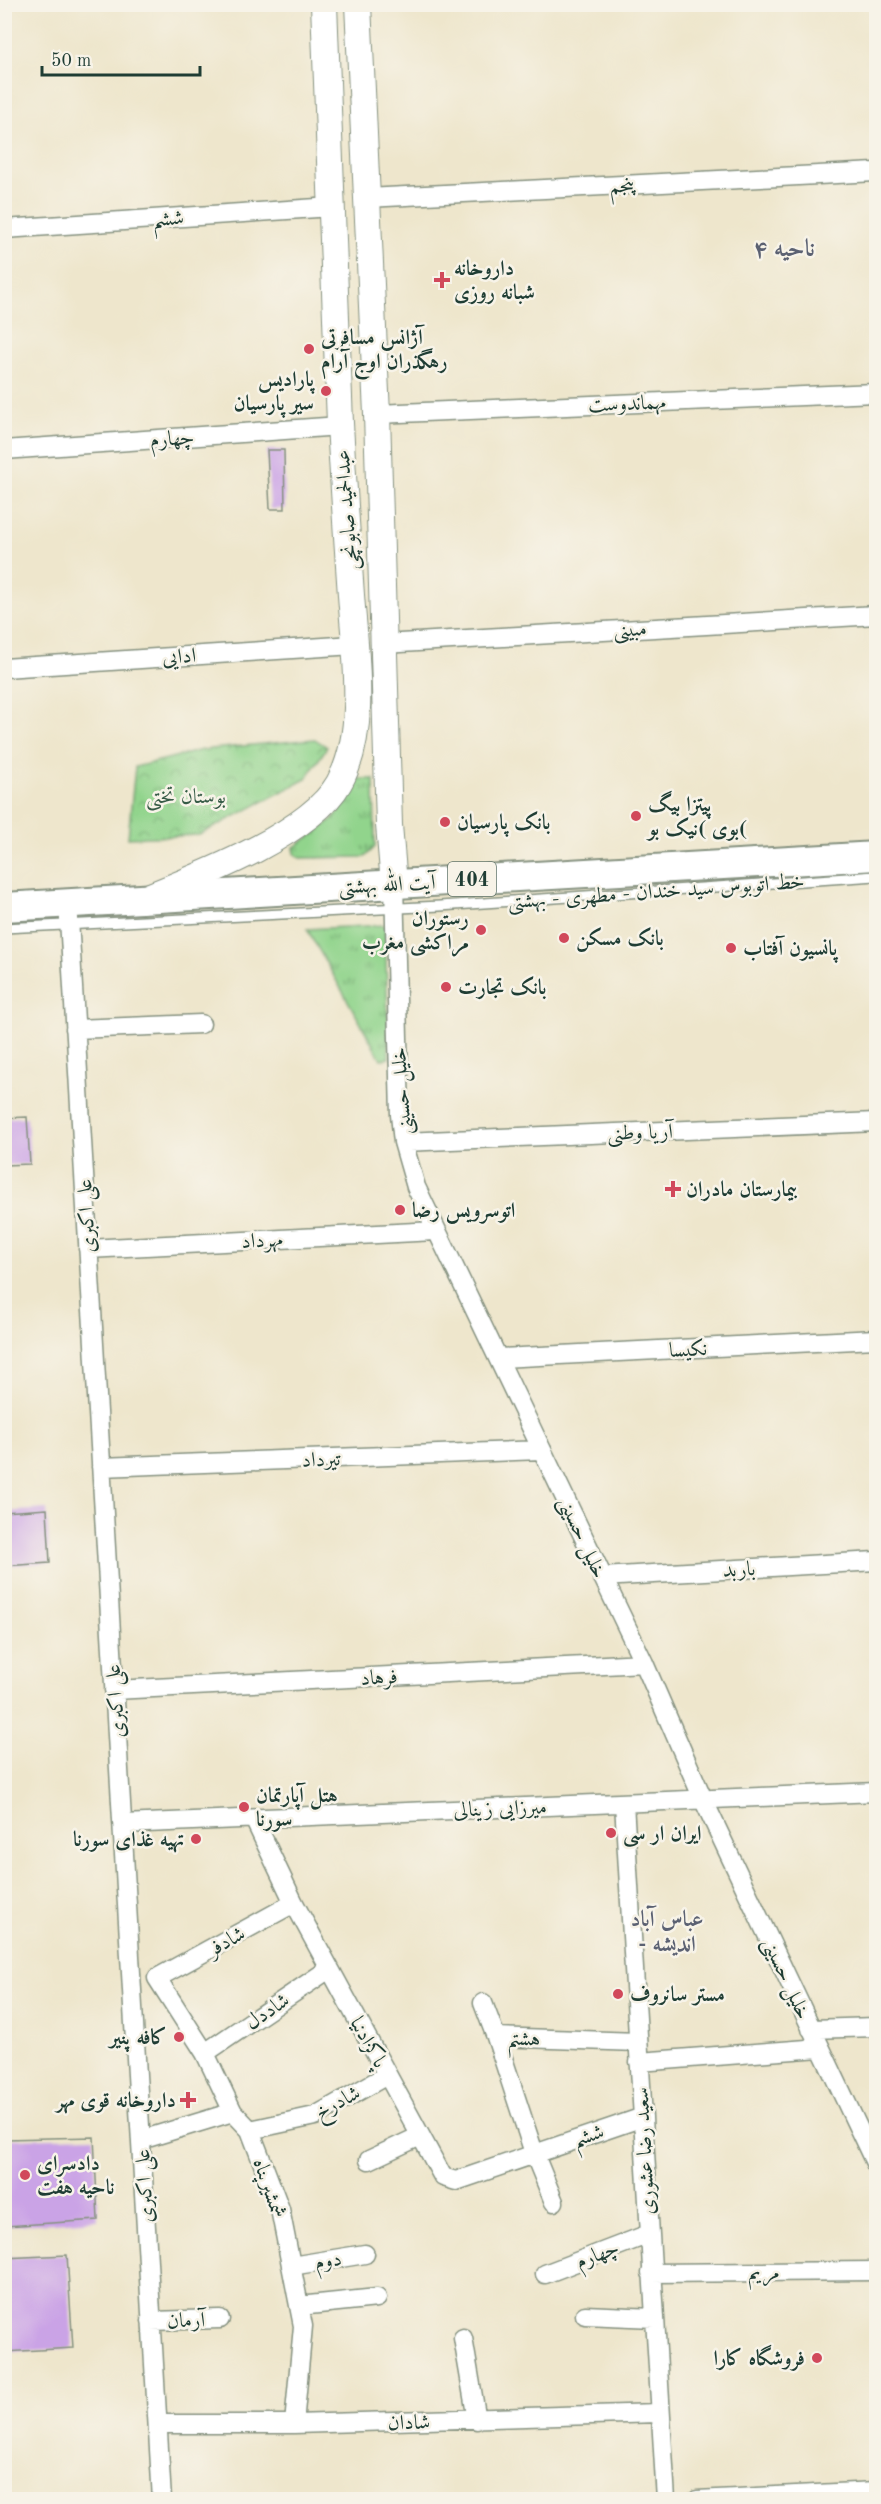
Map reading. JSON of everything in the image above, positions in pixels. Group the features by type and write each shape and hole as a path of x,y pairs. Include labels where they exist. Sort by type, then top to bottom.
{"main road":[{"name":"عبدالحمید صابونچی","path":"144,898 269,841 309,815 329,797 344,774 353,749 356,722 354,645 340,426 324,4"},
{"name":"عبدالحمید صابونچی","path":"358,4 377,414 383,644 394,896"},
{"path":"354,645 383,644"},
{"name":"آیت الله بهشتی","path":"4,907 69,913 144,898 394,896 876,856"}],"street":[{"name":"پنجم","path":"367,198 876,172"},
{"name":"ششم","path":"4,229 332,207"},
{"name":"مهماندوست","path":"377,414 876,393"},
{"name":"چهارم","path":"4,450 340,426"},
{"name":"مبینی","path":"383,644 876,615"},
{"name":"ادایی","path":"4,668 354,645"},
{"name":"خلیل حسینی","path":"394,896 398,1081 403,1142 416,1187 435,1231 499,1358 644,1663 703,1799 876,2165"},
{"name":"علی‌ اکبری","path":"69,913 162,2499"},
{"path":"75,1029 201,1024"},
{"name":"آریا وطنی","path":"403,1142 876,1122"},
{"name":"مهرداد","path":"88,1249 435,1231"},
{"name":"نکیسا","path":"499,1358 876,1339"},
{"name":"تیرداد","path":"101,1467 542,1450"},
{"name":"باربد","path":"602,1577 876,1561"},
{"name":"فرهاد","path":"114,1690 644,1663"},
{"name":"میرزایی زینالی","path":"123,1824 876,1792"},
{"name":"سعید رضا عشوری","path":"624,1803 659,2414 666,2499"},
{"name":"پاکزادنیا","path":"254,1819 294,1903 443,2177 449,2181 456,2181 534,2153"},
{"name":"شادفر","path":"158,1978 294,1903"},
{"name":"شاددل","path":"205,2054 329,1969"},
{"name":"شمشیرپناه","path":"158,1978 205,2054 233,2112 250,2130 280,2209 303,2326 294,2424"},
{"path":"483,2003 496,2037"},
{"path":"811,2029 876,2027"},
{"name":"هشتم","path":"554,2202 534,2153 496,2037 638,2042"},
{"path":"639,2062 820,2048"},
{"name":"شادرخ","path":"250,2130 315,2116 387,2075"},
{"path":"141,2140 233,2112"},
{"name":"ششم","path":"534,2153 643,2117"},
{"path":"369,2160 420,2136"},
{"name":"چهارم","path":"545,2274 649,2234"},
{"name":"دوم","path":"291,2266 365,2253"},
{"name":"مریم","path":"651,2273 876,2271"},
{"path":"299,2306 376,2298"},
{"path":"585,2315 654,2318"},
{"name":"آرمان","path":"152,2321 220,2319"},
{"path":"463,2337 477,2420"},
{"name":"شادان","path":"158,2424 294,2424 659,2414"},
{"path":"697,2499 876,2491"}],"lane":[{"name":"خط اتوبوس سید خندان - مطهری - بهشتی","path":"4,928 69,913 394,896 876,876"}],"green space":[{"name":"بوستان تختی","path":"315,739 327,747 306,779 199,835 128,838 135,767 202,750"},
{"path":"358,779 374,779 375,847 365,857 301,858 295,854 294,847 325,826 346,803"},
{"path":"385,925 389,1058 381,1059 307,929"}],"building":[{"path":"267,450 284,450 285,509 270,509"},
{"path":"27,1117 30,1164 4,1165 4,1118"},
{"path":"47,1509 50,1563 4,1566 4,1512"},
{"path":"94,2137 98,2220 5,2226 5,2139"},
{"path":"67,2255 73,2348 4,2352 4,2258"}],"place":[{"name":"داروخانه شبانه روزی","path":"442,280"},
{"name":"آژانس مسافرتی رهگذران اوج آرام","path":"309,349"},
{"name":"پارادیس سیر پارسیان","path":"326,391"},
{"name":"پیتزا بیگ بوی )نیک بو(","path":"636,816"},
{"name":"بانک پارسیان","path":"445,822"},
{"name":"رستوران مراکشی مغرب","path":"481,930"},
{"name":"بانک مسکن","path":"564,938"},
{"name":"پانسیون آفتاب","path":"731,948"},
{"name":"بانک تجارت","path":"446,987"},
{"name":"بیمارستان مادران","path":"673,1189"},
{"name":"اتوسرویس رضا","path":"400,1210"},
{"name":"هتل آپارتمان سورنا","path":"244,1807"},
{"name":"ایران ار سی","path":"611,1833"},
{"name":"تهیه غذای سورنا","path":"196,1839"},
{"name":"مستر سانروف","path":"618,1994"},
{"name":"کافه پنیر","path":"179,2037"},
{"name":"داروخانه قوی مهر","path":"188,2100"},
{"name":"دادسرای ناحیه هفت","path":"25,2175"},
{"name":"فروشگاه کارا","path":"817,2358"}],"district":[{"name":"ناحیه ۴","path":"784,248"},
{"name":"عباس آباد - اندیشه","path":"667,1931"}]}
